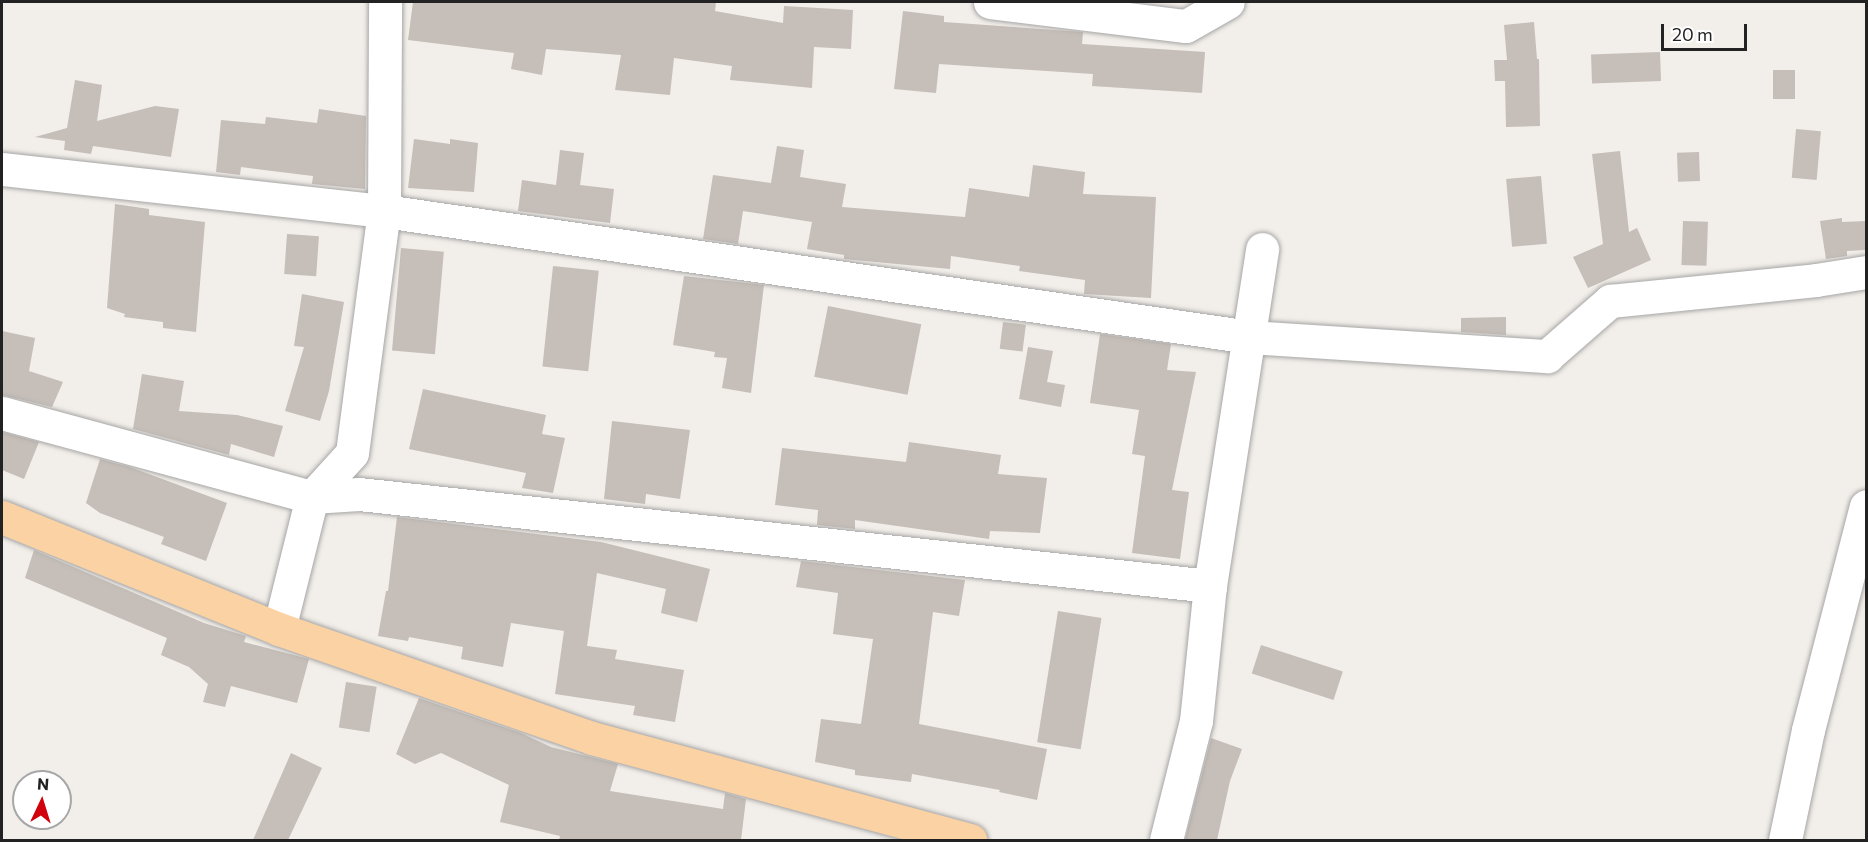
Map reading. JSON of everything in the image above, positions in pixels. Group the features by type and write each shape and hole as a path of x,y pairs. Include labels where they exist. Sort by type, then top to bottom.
{"main road":[{"path":"2,517 279,629 592,738 971,840"}],"street":[{"path":"279,629 312,497 352,453 384,211 385,2"},
{"path":"990,2 1186,26 1228,2"},
{"path":"2,169 384,211 1250,337 1547,356 1610,301 1816,280 1866,272"},
{"path":"1166,840 1196,721 1210,586 1262,249"},
{"path":"2,413 312,497 359,494 1210,586"},
{"path":"1785,840 1808,730 1866,506"}],"building":[{"path":"413,2 716,2 715,11 783,23 784,6 853,10 851,49 814,47 812,88 730,80 732,66 674,58 670,95 615,90 621,55 546,49 542,75 511,69 514,53 408,40"},
{"path":"903,11 944,16 944,22 1083,32 1082,44 1205,52 1202,93 1092,86 1093,74 939,64 936,93 894,89"},
{"path":"1534,22 1537,59 1539,59 1540,126 1506,127 1505,81 1495,81 1494,60 1507,60 1504,25"},
{"path":"1660,52 1661,81 1592,83 1591,54"},
{"path":"1773,70 1795,70 1795,99 1773,99"},
{"path":"75,80 102,85 97,121 155,106 179,109 171,157 93,146 91,154 64,150 65,141 35,137 67,128"},
{"path":"319,109 366,116 365,189 312,184 313,176 241,167 240,175 216,172 221,120 265,124 266,117 317,123"},
{"path":"1796,129 1821,131 1817,180 1792,178"},
{"path":"414,139 450,144 450,139 478,143 474,192 408,188"},
{"path":"777,146 804,150 800,177 846,184 842,207 965,217 969,188 1029,197 1033,165 1085,172 1083,194 1156,197 1151,298 1084,294 1085,280 1019,271 1020,266 951,256 950,269 844,259 844,255 807,249 812,222 743,211 738,244 703,239 713,175 771,183"},
{"path":"560,150 584,153 580,185 614,189 610,223 518,211 522,180 556,185"},
{"path":"1620,151 1629,232 1637,228 1651,260 1588,288 1573,257 1603,244 1592,154"},
{"path":"1699,152 1700,181 1678,182 1677,153"},
{"path":"1541,176 1547,244 1512,247 1506,179"},
{"path":"115,204 149,209 149,215 205,222 196,332 163,328 163,322 124,317 125,314 107,308"},
{"path":"1842,218 1842,222 1866,221 1866,250 1847,251 1847,256 1826,259 1820,221"},
{"path":"1683,221 1708,222 1706,266 1681,265"},
{"path":"287,234 319,236 316,276 284,274"},
{"path":"401,248 444,252 435,354 392,351"},
{"path":"553,266 599,271 588,371 542,366"},
{"path":"684,276 764,285 751,393 722,388 727,358 714,357 715,352 673,345"},
{"path":"302,294 344,302 329,391 320,421 285,411 304,347 294,346"},
{"path":"828,306 921,324 908,395 814,377"},
{"path":"1506,317 1506,335 1461,332 1461,318"},
{"path":"1003,322 1026,325 1023,352 1000,349"},
{"path":"2,331 35,338 29,371 63,382 52,407 2,395"},
{"path":"1100,334 1171,344 1167,370 1196,372 1172,490 1189,492 1180,559 1132,553 1145,456 1132,454 1139,410 1090,403"},
{"path":"1028,347 1053,351 1047,382 1065,385 1061,407 1019,399"},
{"path":"142,374 184,381 179,411 237,415 283,426 274,457 231,444 229,455 133,429"},
{"path":"423,389 546,415 542,434 565,438 553,493 522,488 526,473 409,449"},
{"path":"612,421 690,430 680,499 646,494 645,504 604,499"},
{"path":"2,432 39,442 24,479 2,470"},
{"path":"909,442 1001,455 998,474 1047,478 1040,533 990,531 989,539 855,520 855,529 817,525 818,510 775,505 782,448 906,462"},
{"path":"100,459 130,467 227,503 206,561 161,544 164,537 100,513 86,503"},
{"path":"397,517 601,542 710,569 697,622 661,613 666,589 597,573 587,646 617,650 615,659 684,670 675,722 633,715 635,706 555,694 564,631 511,623 503,667 461,659 463,647 409,637 408,641 378,636 386,591 388,591"},
{"path":"34,550 204,623 246,636 244,642 309,659 297,703 231,686 225,707 203,702 208,684 189,667 161,655 167,638 25,578"},
{"path":"801,561 965,580 959,616 933,612 919,724 1047,749 1037,800 999,792 1000,790 912,774 911,782 855,775 855,770 815,762 821,719 861,724 873,639 833,634 838,593 796,587"},
{"path":"1058,611 1101,618 1081,749 1037,742"},
{"path":"1261,645 1343,672 1334,700 1252,674"},
{"path":"346,682 377,687 369,732 339,727"},
{"path":"419,698 521,733 551,747 618,764 610,791 723,809 725,793 746,799 741,840 559,840 560,836 500,822 509,785 441,753 415,764 396,754"},
{"path":"1211,738 1242,749 1230,781 1217,840 1185,840"},
{"path":"291,753 322,768 288,840 253,840"}]}
